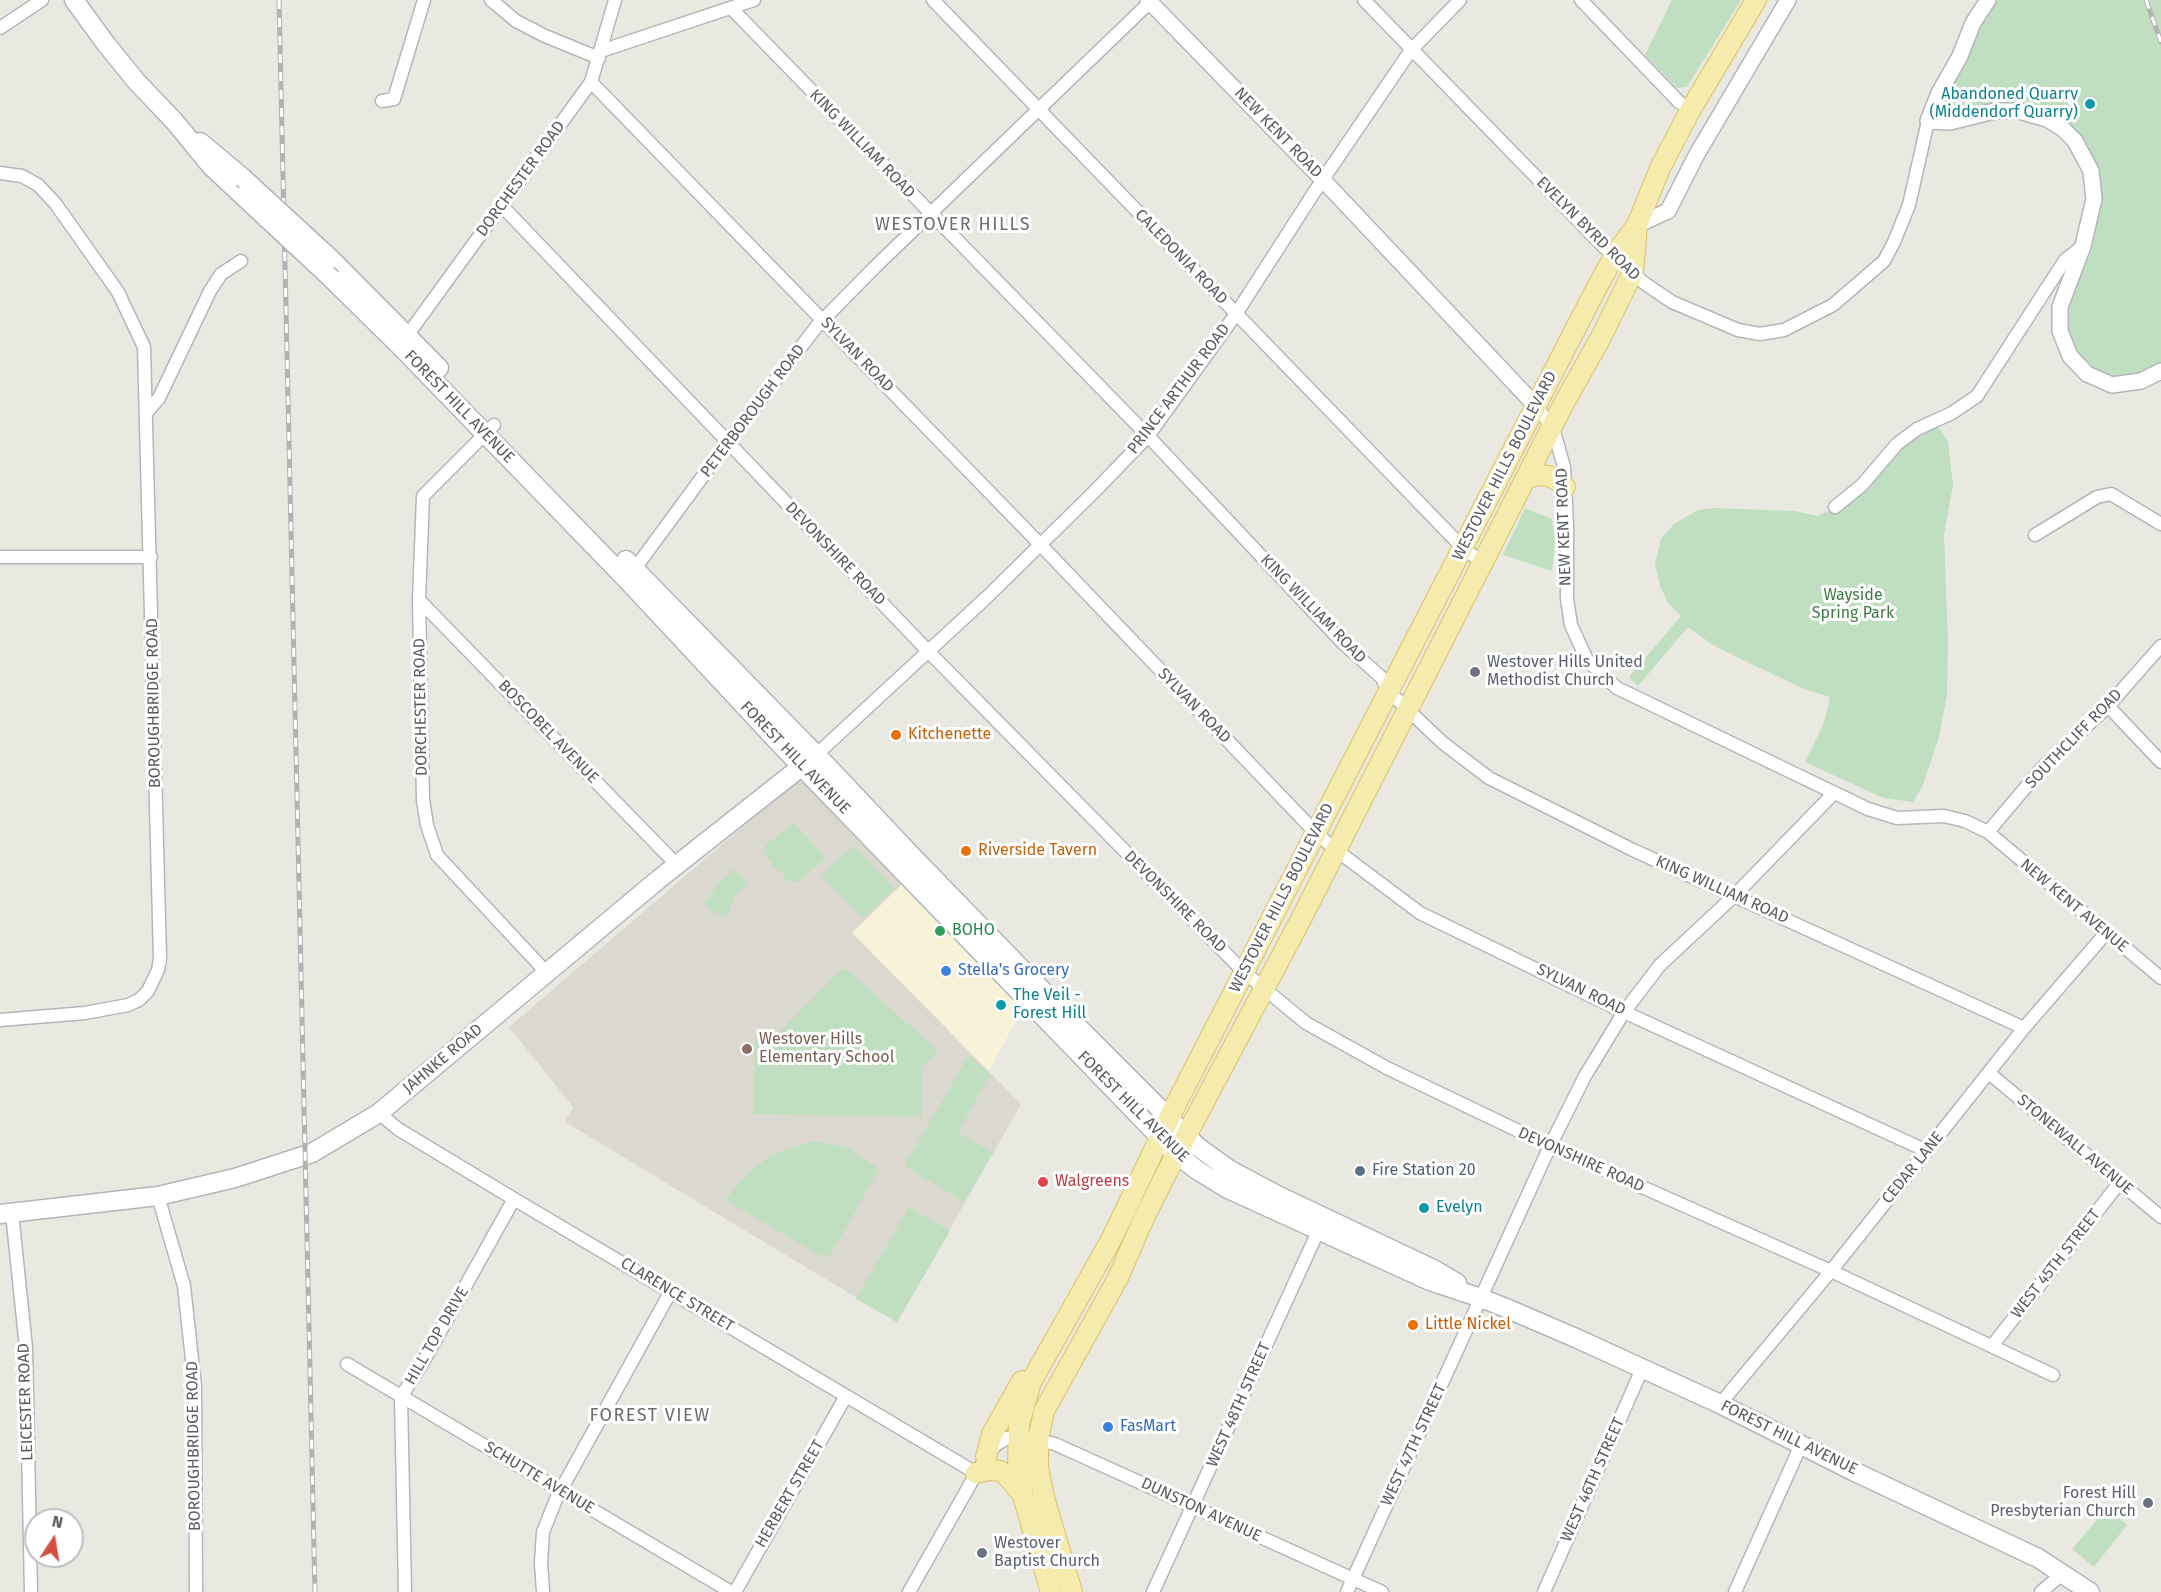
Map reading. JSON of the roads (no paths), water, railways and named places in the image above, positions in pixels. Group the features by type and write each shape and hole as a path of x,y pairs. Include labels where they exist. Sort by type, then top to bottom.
{"main road":[{"name":"FOREST HILL AVENUE","path":"74,0 115,56 175,122 211,166 332,279 404,340"},
{"name":"WESTOVER HILLS BOULEVARD","path":"1052,1592 1023,1496 1018,1467 1018,1438 1026,1397 1048,1352 1108,1246 1243,971 1614,256 1637,225 1660,168 1691,108 1755,0"},
{"name":"FOREST HILL AVENUE","path":"175,122 221,157 331,259 404,340 809,761 1176,1154 1212,1181 1321,1224"},
{"name":"WESTOVER HILLS BOULEVARD","path":"1072,1592 1040,1481 1038,1440 1047,1404 1121,1272 1144,1218 1176,1154 1409,710 1633,272 1637,225"},
{"path":"1526,479 1536,475 1549,476 1558,480 1565,487"},
{"name":"FOREST HILL AVENUE","path":"809,761 911,855 1186,1136 1230,1170 1321,1224 1430,1281 1481,1298 1578,1339 1720,1404 2038,1558 2090,1592"},
{"name":"JAHNKE ROAD","path":"6,1213 158,1197 235,1178 312,1153 380,1113 546,972 809,761"},
{"path":"1023,1496 1006,1475 981,1465 992,1434 1022,1382 1028,1372 1048,1352"}],"street":[{"path":"0,28 42,0"},
{"path":"382,101 394,99 424,0"},
{"path":"491,0 516,21 545,36 600,54 754,0"},
{"name":"DORCHESTER ROAD","path":"404,340 591,82 615,0"},
{"name":"CALEDONIA ROAD","path":"933,0 1463,548 1483,562"},
{"name":"EVELYN BYRD ROAD","path":"1364,0 1614,256 1644,283 1681,306 1738,330 1760,334 1784,330 1833,305 1884,261 1910,205 1928,121"},
{"name":"PRINCE ARTHUR ROAD","path":"809,761 1041,545 1148,436 1236,314 1323,180 1413,50 1460,0"},
{"path":"1581,0 1680,103 1691,108"},
{"name":"WESTOVER HILLS BOULEVARD","path":"1637,225 1668,211 1696,154 1788,0"},
{"path":"1988,0 1973,23 1960,56 1939,93 1928,121 1950,122 2007,110 2033,114 2062,128 2075,141 2085,155 2091,171 2094,199 2083,246 2060,307 2060,331 2070,357 2087,374 2112,385 2140,381 2161,371"},
{"name":"PETERBOROUGH ROAD","path":"631,575 728,442 823,320 1149,1"},
{"name":"NEW KENT ROAD","path":"1149,1 1323,180 1536,406 1553,428 1563,467 1565,487 1567,599 1571,625 1587,660 1617,688 1868,809 1898,818 1944,816 1965,821 1988,832"},
{"name":"KING WILLIAM ROAD","path":"731,8 1148,436 1343,642 1382,678 1388,691 1443,743 1489,778 1633,850 2024,1028"},
{"name":"SYLVAN ROAD","path":"591,82 1041,545 1316,833 1336,850 1420,913 1624,1011 1927,1151"},
{"name":"BOROUGHBRIDGE ROAD","path":"0,173 22,176 38,185 55,203 118,292 144,346 160,959 158,970 148,990 139,1000 128,1005 85,1014 0,1020"},
{"name":"DEVONSHIRE ROAD","path":"501,205 928,651 1243,971 1306,1023 1387,1068 1550,1146 1831,1271 2054,1375"},
{"path":"1835,507 1862,486 1897,444 1917,429 1952,413 1977,396 2065,260 2083,246"},
{"path":"147,412 159,399 210,291 221,274 241,261"},
{"name":"DORCHESTER ROAD","path":"490,429 423,496 419,600 423,800 432,843 437,855 546,972"},
{"path":"2035,535 2097,497 2111,494 2161,524"},
{"path":"0,557 150,557"},
{"name":"BOSCOBEL AVENUE","path":"419,600 677,865"},
{"name":"SOUTHCLIFF ROAD","path":"1988,832 2042,768 2108,706 2161,646"},
{"path":"2108,706 2161,762"},
{"name":"WEST 47TH STREET","path":"1347,1592 1578,1087 1624,1011 1660,965 1734,896 1834,793"},
{"name":"NEW KENT AVENUE","path":"1988,832 2161,978"},
{"name":"CEDAR LANE","path":"1720,1404 1831,1271 2024,1028 2106,933"},
{"name":"STONEWALL AVENUE","path":"1989,1073 2161,1217"},
{"name":"CLARENCE STREET","path":"380,1113 398,1129 514,1200 846,1396 981,1465"},
{"name":"WEST 45TH STREET","path":"1992,1346 2120,1182"},
{"name":"BOROUGHBRIDGE ROAD","path":"158,1197 184,1286 195,1386 196,1592"},
{"name":"HILL TOP DRIVE","path":"405,1592 401,1396 423,1362 514,1200"},
{"name":"LEICESTER ROAD","path":"6,1213 26,1348 31,1592"},
{"name":"WEST 48TH STREET","path":"1153,1592 1321,1224"},
{"path":"543,1592 541,1563 543,1532 560,1491 671,1291"},
{"name":"SCHUTTE AVENUE","path":"347,1364 733,1592"},
{"name":"WEST 46TH STREET","path":"1544,1592 1642,1369"},
{"name":"HERBERT STREET","path":"733,1592 846,1396"},
{"path":"909,1592 993,1447 1001,1440 1018,1438"},
{"name":"DUNSTON AVENUE","path":"1018,1438 1038,1440 1069,1449 1382,1592"},
{"path":"1735,1592 1801,1445"},
{"path":"2041,1592 2063,1573"}],"railway":[{"path":"279,0 315,1592"},
{"path":"2146,0 2161,42"}],"place":[{"name":"Abandoned Quarry (Middendorf Quarry)","path":"2090,104"},
{"name":"Westover Hills United Methodist Church","path":"1475,672"},
{"name":"Kitchenette","path":"896,735"},
{"name":"Riverside Tavern","path":"966,851"},
{"name":"BOHO","path":"940,931"},
{"name":"Stella's Grocery","path":"946,971"},
{"name":"The Veil - Forest Hill","path":"1001,1005"},
{"name":"Westover Hills Elementary School","path":"747,1049"},
{"name":"Fire Station 20","path":"1360,1171"},
{"name":"Walgreens","path":"1043,1182"},
{"name":"Evelyn","path":"1424,1208"},
{"name":"Little Nickel","path":"1413,1325"},
{"name":"FasMart","path":"1108,1427"},
{"name":"Forest Hill Presbyterian Church","path":"2148,1503"},
{"name":"Westover Baptist Church","path":"982,1553"}],"district":[{"name":"WESTOVER HILLS","path":"953,225"},
{"name":"FOREST VIEW","path":"650,1416"}],"park label":[{"name":"Wayside Spring Park","path":"1853,605"}]}
